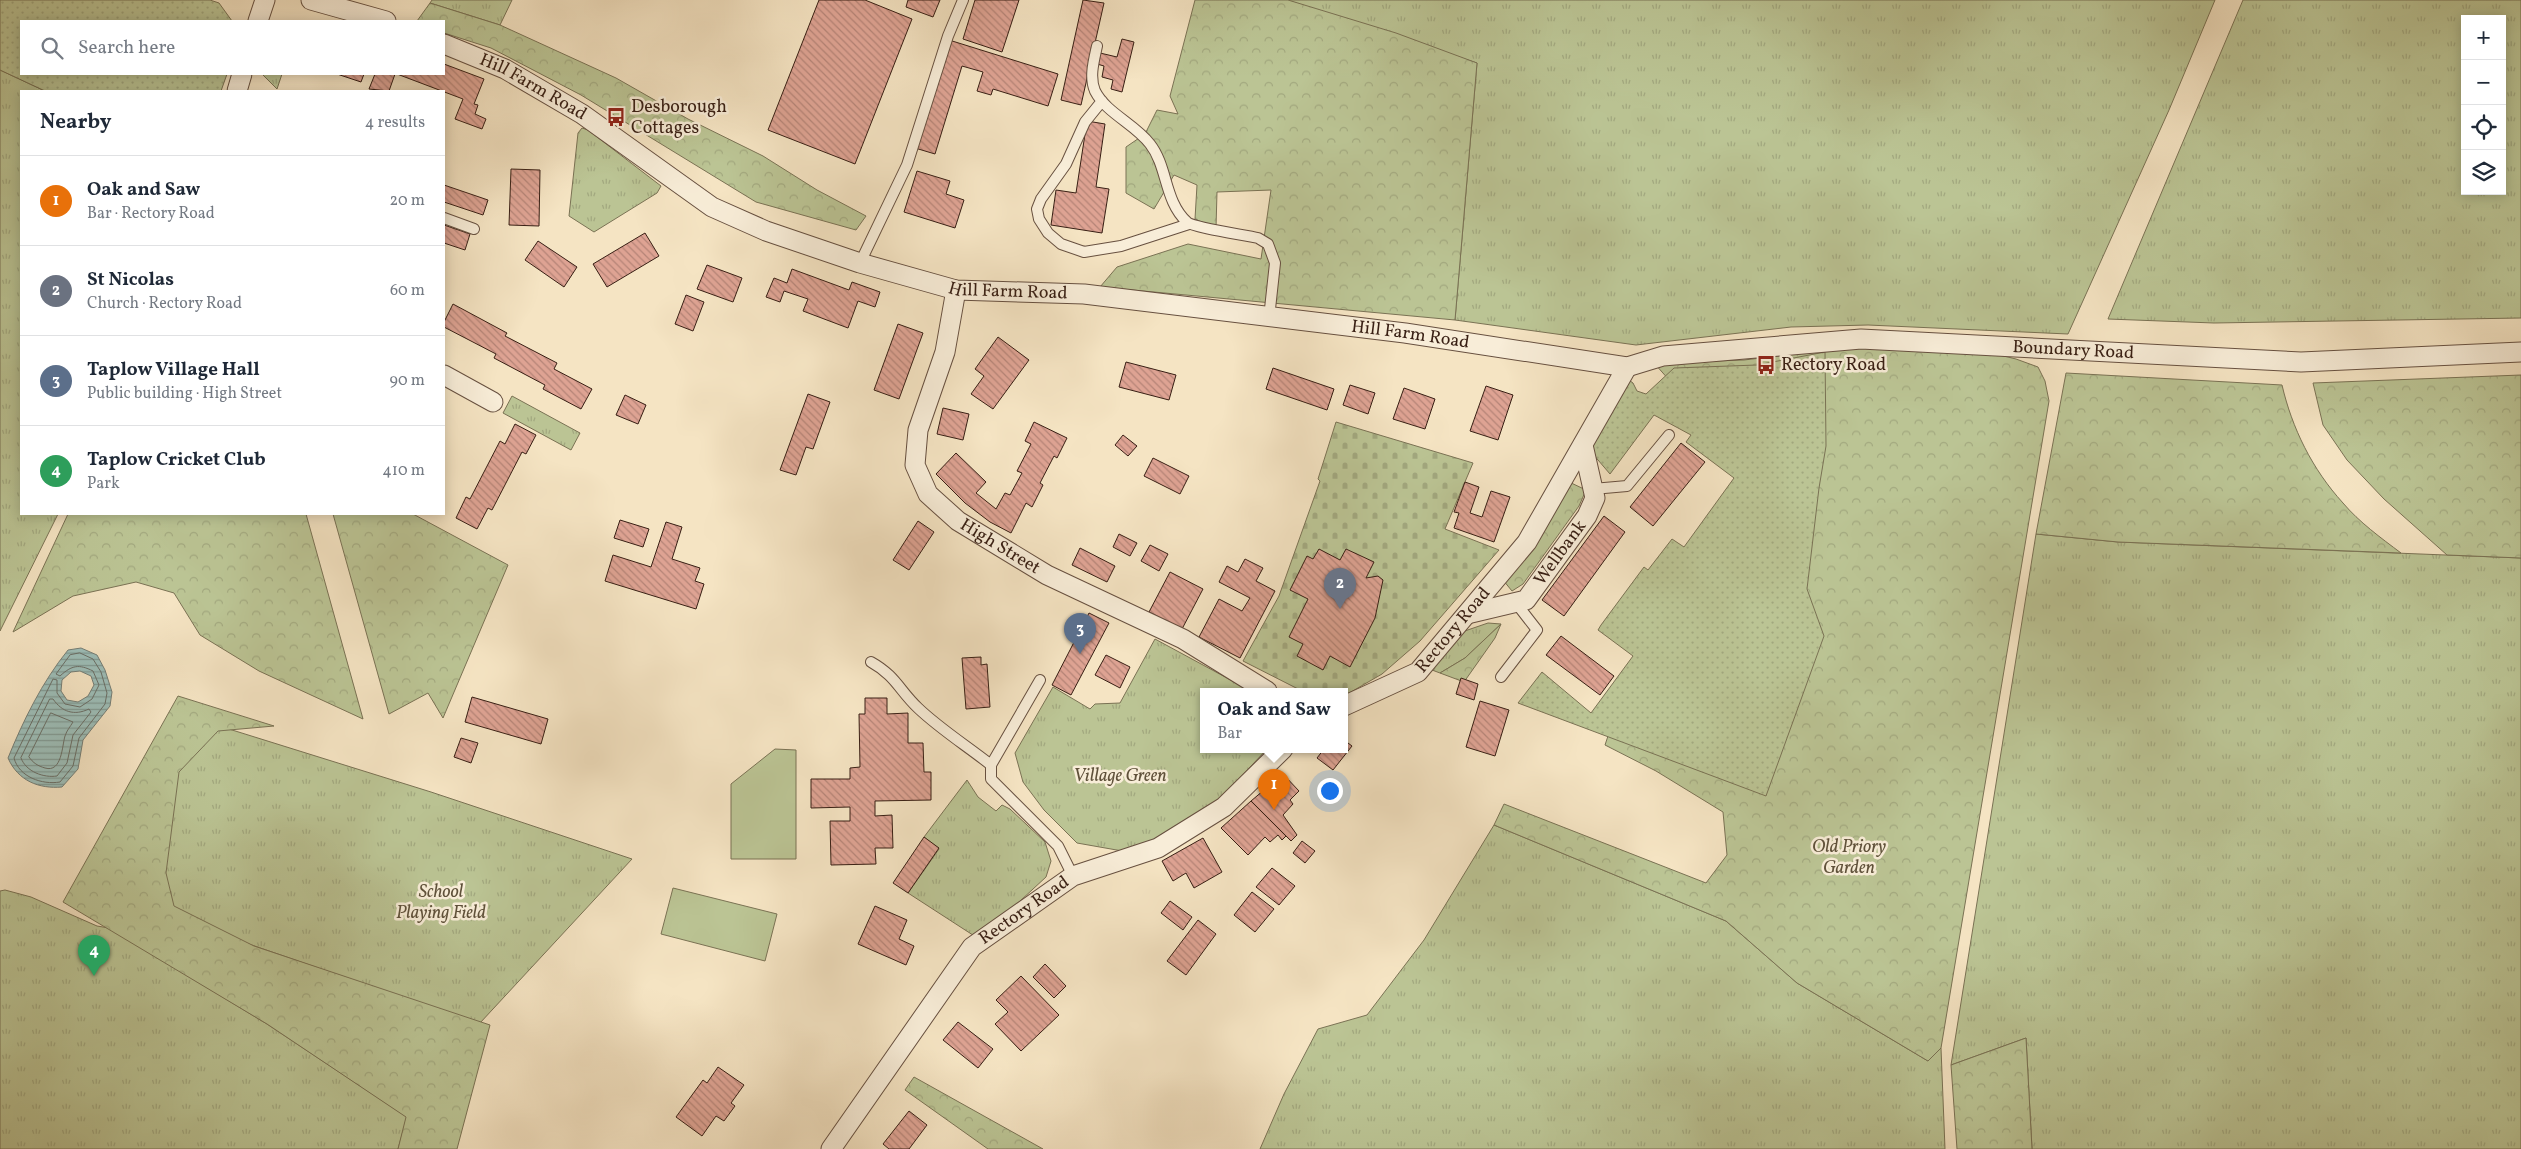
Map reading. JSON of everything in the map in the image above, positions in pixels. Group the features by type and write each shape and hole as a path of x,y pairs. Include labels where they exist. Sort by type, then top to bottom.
{"street":[{"path":"258,20 265,0"},
{"path":"311,0 382,20"},
{"name":"Hill Farm Road","path":"445,44 505,69 582,114 712,206 766,231 860,263 956,290 1084,294 1269,318 1405,333 1627,367"},
{"path":"237,90 242,75"},
{"name":"High Street","path":"956,290 946,352 918,430 915,465 928,494 958,521 1046,574 1119,611 1183,639 1263,688"},
{"name":"Boundary Road","path":"1627,367 1663,356 1861,339 2301,362 2521,352"},
{"name":"Rectory Road","path":"1348,704 1418,672 1527,542 1627,367"},
{"path":"445,376 493,402"},
{"name":"Wellbank","path":"1467,614 1526,600 1587,516 1595,498 1583,445"},
{"name":"Rectory Road","path":"832,1149 972,947 1073,876 1158,848 1224,807 1279,753"}],"lane":[{"path":"860,263 907,165 948,36 963,0"},
{"path":"1097,46 1092,79 1094,89 1102,101 1150,143 1159,158 1165,183 1176,209 1189,224"},
{"path":"1102,101 1085,122 1066,164 1041,199 1037,209 1039,219 1048,233 1061,244 1084,252 1121,246 1189,224 1258,238 1268,244 1275,262 1269,318"},
{"path":"445,218 474,229"},
{"path":"1593,489 1627,486 1669,435"},
{"path":"1500,677 1537,630 1516,603"},
{"path":"871,662 886,670 918,708 991,765"},
{"path":"1040,680 991,765 991,779 1058,846 1073,876"}],"green space":[{"path":"0,0 210,0 219,3 231,20 20,20 20,75 227,75 221,90 43,90 0,70"},
{"path":"432,0 512,0 500,25 430,3"},
{"path":"1195,0 1288,0 1396,33 1477,63 1455,320 1100,287 1117,267 1188,244 1261,259 1271,190 1217,192 1216,228 1195,219 1197,185 1174,175 1154,209 1126,193 1126,147 1145,134 1157,110 1178,114 1170,96"},
{"path":"1287,0 2215,0 2169,110 2068,334 1868,325 1791,327 1636,345 1455,320 1477,63"},
{"path":"2243,0 2521,0 2521,318 2214,323 2108,319"},
{"path":"430,3 500,25 616,78 688,119 763,156 817,190 866,216 856,230 756,202 581,95 491,48 445,33 445,20 418,20"},
{"path":"0,70 43,90 20,90 20,515 58,515 0,631"},
{"path":"263,75 282,75 277,89"},
{"path":"582,128 588,130 661,186 657,193 594,232 569,216 578,133"},
{"name":"Old Priory Garden","path":"1895,342 1951,343 2016,359 2038,367 2045,381 2049,401 1941,1048 1928,1061 1797,983 1726,921 1494,825 1504,804 1706,883 1727,855 1723,812 1656,771 1605,745 1617,709 1788,563 1679,391 1654,363 1744,360"},
{"path":"1825,352 1826,446 1807,589 1824,636 1766,796 1518,703 1542,672 1591,713 1633,656 1598,630 1601,625 1644,567 1648,570 1672,539 1684,547 1734,478 1686,442 1691,435 1654,415 1610,474 1592,453 1592,416 1629,380 1637,391 1646,394 1674,368 1757,365"},
{"path":"2066,373 2282,385 2291,417 2305,447 2322,476 2356,517 2401,553 2118,542 2036,534"},
{"path":"2521,375 2521,558 2447,555 2384,499 2347,460 2323,425 2313,383"},
{"path":"512,396 580,433 571,450 503,413"},
{"path":"1336,422 1473,463 1445,529 1499,550 1420,641 1382,674 1348,694 1348,688 1296,688 1243,661 1279,596 1320,481 1318,479"},
{"path":"1567,481 1586,490 1579,506 1523,584 1512,591 1503,580"},
{"path":"68,515 306,515 363,719 259,671 200,635 174,593 136,582 73,596 13,632"},
{"path":"333,515 415,515 508,565 443,718 428,693 389,714"},
{"path":"2036,534 2118,542 2521,558 2521,1149 2032,1149 2026,1038 1951,1065"},
{"path":"1488,623 1501,624 1465,658 1440,673 1432,670 1456,634"},
{"path":"1501,624 1495,638 1464,682 1440,673 1465,658"},
{"name":"Village Green","path":"1155,639 1245,688 1200,688 1200,753 1263,753 1224,795 1180,828 1128,852 1077,843 1044,810 1023,782 1015,753 1053,687 1090,709 1095,704 1120,703"},
{"path":"178,696 274,726 218,731 179,772 166,873 174,906 254,946 490,1025 457,1149 398,1149 406,1117 267,1024 63,902"},
{"name":"School Playing Field","path":"184,715 431,792 632,859 480,1023 457,1016 113,897"},
{"path":"775,749 796,750 796,859 731,859 731,784"},
{"path":"967,780 978,797 996,811 1002,805 1010,809 1045,842 1051,861 1046,877 979,939 908,893 939,849 924,837"},
{"path":"1494,825 1726,921 1797,983 1928,1061 1941,1048 1945,1149 1260,1149 1284,1094 1318,1029 1367,1015 1424,940"},
{"path":"673,888 777,914 765,961 661,934"},
{"path":"5,890 31,897 97,926 109,928 267,1024 407,1117 398,1149 0,1149 0,891"},
{"path":"2026,1038 2032,1149 1957,1149 1951,1065"},
{"path":"914,1077 1043,1149 988,1149 905,1090"}],"water":[{"path":"81,648 97,655 105,670 112,692 110,706 83,740 78,769 62,787 45,787 23,778 17,773 8,758 34,702 68,650","holes":["80,671 91,676 94,685 88,696 78,702 67,700 61,691 62,680 71,672"]}],"building":[{"path":"819,0 865,0 912,19 855,164 768,130"},
{"path":"908,0 940,0 933,17 906,7"},
{"path":"975,0 1019,0 1002,52 963,39"},
{"path":"1083,0 1104,3 1081,105 1061,100"},
{"path":"1122,39 1134,42 1122,92 1111,89 1113,80 1102,77 1104,66 1097,64 1100,53 1117,57"},
{"path":"949,40 1058,74 1048,106 993,89 991,95 977,91 983,72 962,66 935,154 915,148"},
{"path":"445,64 484,79 474,104 478,105 475,114 486,119 482,129 455,119 463,99 445,92 445,90 439,90 400,75 445,75"},
{"path":"340,75 364,75 361,82"},
{"path":"375,75 395,75 389,90 369,89"},
{"path":"1087,121 1105,124 1096,187 1109,189 1102,233 1051,225 1056,190 1076,193"},
{"path":"511,169 540,170 539,226 509,225"},
{"path":"917,171 950,181 946,194 964,200 955,228 904,212"},
{"path":"445,185 488,200 483,215 445,202"},
{"path":"445,225 470,234 465,250 445,243"},
{"path":"645,233 659,256 607,287 593,264"},
{"path":"538,241 577,267 564,287 525,260"},
{"path":"707,265 742,278 733,302 697,289"},
{"path":"792,269 849,290 852,282 880,292 875,307 858,301 848,328 803,311 808,299 784,291 780,302 766,297 774,278 787,283"},
{"path":"686,295 704,302 693,331 675,324"},
{"path":"453,304 507,333 505,336 557,363 554,369 592,389 581,409 543,389 545,385 494,358 496,354 445,328 445,320"},
{"path":"898,324 923,333 899,399 874,390"},
{"path":"998,337 1029,360 993,409 971,394 984,376 975,369"},
{"path":"1126,362 1176,375 1169,400 1119,387"},
{"path":"1273,368 1334,389 1327,410 1266,389"},
{"path":"1350,385 1375,393 1368,414 1343,405"},
{"path":"1486,386 1513,395 1498,440 1470,431"},
{"path":"1404,388 1435,399 1425,429 1393,419"},
{"path":"808,394 830,402 813,449 806,447 796,475 780,470"},
{"path":"625,395 646,405 638,424 616,415"},
{"path":"943,408 969,414 963,440 937,434"},
{"path":"1034,422 1067,438 1057,458 1054,456 1040,483 1043,485 1032,507 1026,503 1011,533 990,522 965,503 936,474 956,453 986,482 976,493 996,509 1005,493 1010,495 1022,473 1017,471 1031,444 1025,441"},
{"path":"515,424 536,435 526,454 522,452 492,510 488,508 477,529 456,518 466,497 470,499 500,441 505,444"},
{"path":"1123,435 1137,446 1128,456 1115,445"},
{"path":"1681,443 1705,462 1653,526 1630,507"},
{"path":"1153,458 1189,476 1180,494 1144,476"},
{"path":"1465,482 1479,487 1470,513 1482,517 1491,491 1510,497 1494,542 1454,528 1459,513 1454,512"},
{"path":"1604,516 1625,532 1564,616 1542,600"},
{"path":"620,520 649,529 643,547 614,538"},
{"path":"918,521 934,532 909,570 893,560"},
{"path":"666,522 682,527 672,559 700,568 695,581 704,584 696,609 605,581 613,555 651,567"},
{"path":"1119,534 1137,543 1130,556 1113,547"},
{"path":"1150,545 1168,554 1159,571 1141,561"},
{"path":"1080,548 1115,566 1107,582 1072,565"},
{"path":"1319,549 1340,560 1346,549 1374,562 1366,578 1378,576 1383,580 1375,618 1350,667 1330,656 1323,670 1297,656 1303,644 1289,637 1308,599 1290,590 1307,556 1313,559"},
{"path":"1245,559 1263,568 1256,581 1275,591 1240,658 1199,637 1219,599 1242,611 1250,598 1219,582 1227,566 1238,572"},
{"path":"1170,572 1203,589 1182,629 1149,612"},
{"path":"1089,613 1109,623 1071,695 1052,685"},
{"path":"1561,636 1614,676 1600,695 1546,655"},
{"path":"1106,655 1130,667 1120,688 1095,675"},
{"path":"981,657 981,665 987,664 990,707 966,709 962,658"},
{"path":"1461,678 1478,684 1474,700 1456,694"},
{"path":"472,697 548,719 541,744 465,722"},
{"path":"865,698 887,698 887,714 908,713 908,743 923,743 924,772 931,772 931,800 875,801 875,816 892,815 893,848 875,848 876,864 831,865 830,821 850,821 850,807 811,808 811,779 850,779 850,768 860,767 859,714 865,714"},
{"path":"1480,701 1509,710 1495,756 1466,747"},
{"path":"461,738 478,743 471,763 454,757"},
{"path":"1348,743 1352,746 1348,751"},
{"path":"1321,753 1346,753 1333,770 1317,758"},
{"path":"1283,774 1299,791 1290,800 1293,804 1283,815 1297,835 1291,841 1251,801"},
{"path":"1251,801 1286,836 1282,840 1278,835 1270,842 1265,837 1248,855 1221,828"},
{"path":"924,837 939,848 908,893 893,883"},
{"path":"1203,838 1222,872 1194,888 1186,873 1173,881 1162,861"},
{"path":"1302,841 1315,851 1305,863 1293,853"},
{"path":"1272,868 1295,886 1279,905 1256,887"},
{"path":"1252,892 1274,909 1255,932 1234,915"},
{"path":"1170,901 1192,917 1183,930 1161,913"},
{"path":"875,906 907,920 899,939 914,946 906,965 858,944"},
{"path":"1198,920 1216,934 1186,975 1167,961"},
{"path":"1045,964 1066,986 1054,998 1033,977"},
{"path":"1021,976 1059,1015 1021,1051 995,1024 1008,1012 996,1000"},
{"path":"958,1022 993,1049 978,1068 943,1040"},
{"path":"718,1067 744,1085 731,1103 735,1106 724,1121 716,1116 702,1136 676,1117 703,1080 707,1083"},
{"path":"909,1111 927,1125 909,1149 889,1149 883,1144"}],"place":[{"name":"Desborough Cottages","path":"616,117"},
{"name":"Rectory Road","path":"1766,365"},
{"name":"St Nicolas","path":"1340,609"},
{"name":"Taplow Village Hall","path":"1080,654"},
{"name":"Oak and Saw","path":"1274,810"},
{"name":"Taplow Cricket Club","path":"94,976"}]}
